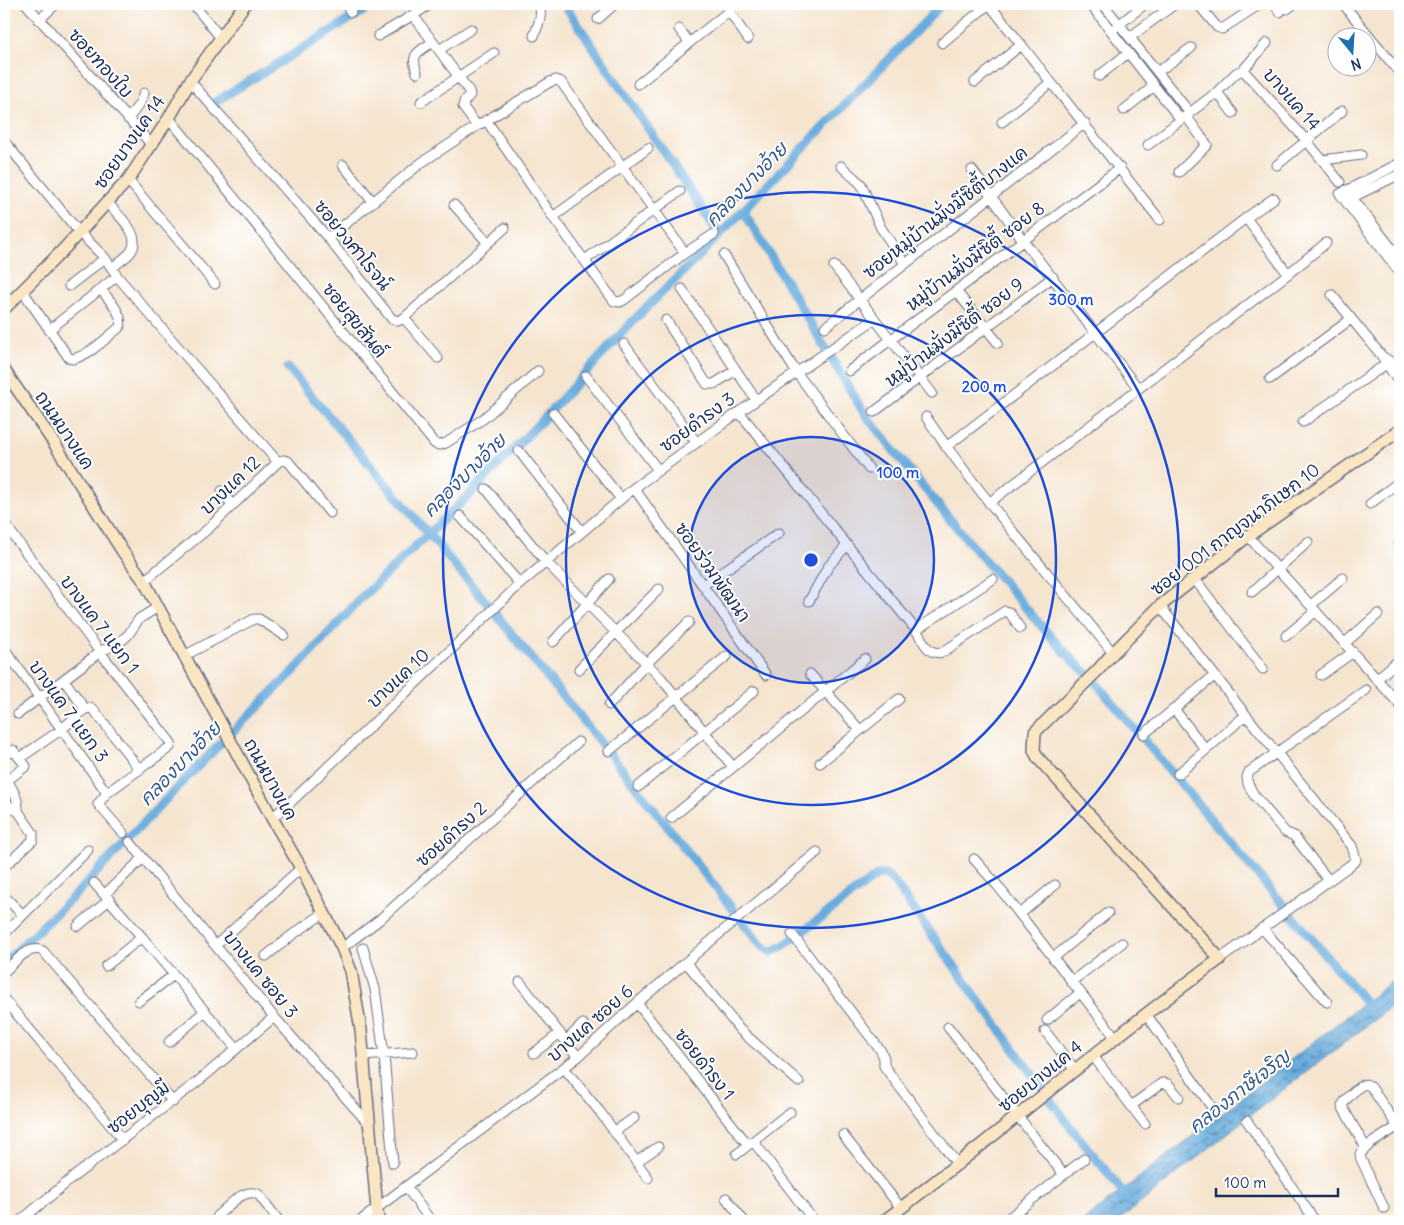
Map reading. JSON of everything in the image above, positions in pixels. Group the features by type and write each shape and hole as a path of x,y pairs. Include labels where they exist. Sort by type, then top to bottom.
{"street":[{"name":"ซอยทองใบ","path":"26,4 151,144"},
{"path":"40,20 56,4"},
{"path":"193,4 221,38"},
{"path":"345,4 351,12"},
{"path":"378,36 431,4"},
{"path":"534,36 541,18 539,4"},
{"path":"598,19 615,4"},
{"path":"942,43 989,4 1160,220"},
{"path":"1090,4 1154,86 1185,116 1207,142 1207,145 1178,172"},
{"path":"1112,31 1145,4"},
{"path":"1130,37 1175,4"},
{"path":"1198,4 1217,27 1222,29 1260,4"},
{"path":"1274,4 1287,8"},
{"path":"1343,4 1400,72"},
{"path":"1108,5 1120,24 1157,72 1185,116"},
{"name":"ซอยบางแค 14","path":"4,308 108,204 128,180 169,118 190,81 221,38 239,6"},
{"path":"638,84 729,7 748,39"},
{"path":"413,15 470,95 464,102 463,107 476,126"},
{"path":"417,73 415,54 471,29"},
{"path":"678,29 689,42"},
{"path":"1244,70 1267,42"},
{"path":"975,82 1021,45"},
{"path":"1157,72 1191,48"},
{"path":"421,102 494,53"},
{"path":"1100,76 1128,53"},
{"name":"บางแค 14","path":"1148,145 1217,92 1236,74 1244,70 1306,140 1340,182"},
{"path":"328,238 421,163 476,126 556,80 561,82 685,253"},
{"name":"ซอยวงศาโรจน์","path":"190,81 328,238 392,319 398,321 404,318"},
{"path":"1002,122 1050,83"},
{"path":"1124,110 1154,86"},
{"path":"1217,92 1233,112"},
{"path":"128,119 140,103 144,93"},
{"path":"1277,165 1342,111"},
{"name":"ซอยสุขสันต์","path":"169,118 435,444 446,443 483,419 538,371"},
{"path":"486,120 614,301 620,302 685,253 714,234"},
{"name":"ซอยหมู่บ้านมั่งมีซิตี้บางแค","path":"825,327 1085,123"},
{"path":"4,141 79,232 105,258 114,272 278,462"},
{"path":"553,217 648,148"},
{"path":"1323,160 1361,155"},
{"path":"1348,196 1400,163"},
{"path":"343,165 373,202"},
{"path":"841,166 861,184 882,228 905,264"},
{"name":"หมู่บ้านมั่งมีซิตี้ ซอย 8","path":"849,370 892,340 1120,168"},
{"path":"972,170 1138,388"},
{"path":"1348,196 1400,174"},
{"path":"128,180 216,284"},
{"path":"585,260 680,191"},
{"path":"1348,196 1396,258 1400,273"},
{"path":"946,447 1274,198"},
{"path":"49,330 100,289 130,253 135,244 134,237 128,227 108,204"},
{"path":"454,205 488,243"},
{"path":"1246,218 1288,274"},
{"path":"438,358 404,318 505,228"},
{"path":"989,502 1326,243"},
{"path":"724,255 796,372 869,469"},
{"path":"69,286 105,258"},
{"path":"834,266 932,392"},
{"name":"หมู่บ้านมั่งมีซิตี้ ซอย 9","path":"874,412 1053,277"},
{"path":"682,288 756,400"},
{"path":"22,290 49,330 72,359 90,350 120,327 120,315 100,289"},
{"path":"956,291 998,343"},
{"path":"1332,295 1399,377"},
{"name":"ซอยดำรง 3","path":"546,562 658,470 831,347 875,319"},
{"path":"1270,379 1351,319"},
{"path":"666,320 707,384 714,384 736,370"},
{"path":"624,344 696,442"},
{"path":"1303,422 1388,363"},
{"name":"ถนนบางแค","path":"4,370 144,581 301,868 342,948 351,971 356,995 370,1124 377,1215"},
{"path":"586,376 658,470"},
{"path":"739,412 916,630 930,651 936,654 943,652 1004,612 1009,612 1020,628"},
{"path":"553,414 621,499"},
{"path":"926,416 946,447 989,502 1113,653"},
{"name":"ซอย 001 กาญจนาภิเษก 10","path":"1220,959 1038,758 1034,750 1036,732 1160,606 1248,536 1400,430"},
{"path":"519,452 582,532"},
{"name":"บางแค 12","path":"144,581 209,528 278,462 283,460 288,461 330,513"},
{"path":"1370,504 1400,481"},
{"path":"486,488 546,562 646,664 676,697 733,767"},
{"name":"ซอยร่วมพัฒนา","path":"634,488 766,675"},
{"path":"222,491 232,505"},
{"path":"460,516 520,584"},
{"name":"บางแค 7 แยก 1","path":"4,523 100,652 171,743 170,747 140,770"},
{"path":"703,585 778,533"},
{"path":"1248,536 1400,705"},
{"path":"1252,592 1279,570 1308,542"},
{"path":"810,601 828,567 847,545"},
{"name":"บางแค 10","path":"272,818 294,800 520,584 546,562"},
{"path":"1194,578 1263,669"},
{"path":"1286,636 1343,578"},
{"path":"553,642 609,579"},
{"path":"916,630 993,579"},
{"path":"579,669 659,589"},
{"path":"1160,606 1214,676 1352,846 1356,860 1220,959"},
{"path":"18,714 100,652 122,641 139,619 158,608"},
{"path":"1345,643 1378,614"},
{"path":"184,656 254,618 259,619 284,635"},
{"path":"608,705 689,622"},
{"name":"บางแค 7 แยก 3","path":"4,648 107,793"},
{"path":"1321,675 1353,652"},
{"path":"610,751 727,656"},
{"path":"671,818 866,659"},
{"path":"1377,679 1400,659"},
{"path":"810,674 860,730"},
{"path":"1144,734 1214,676"},
{"path":"64,680 85,708"},
{"path":"1329,881 1294,836 1285,832 1254,795 1248,784 1247,777 1249,772 1276,752 1366,690"},
{"path":"638,787 754,691"},
{"path":"820,763 899,699"},
{"path":"20,758 62,728 85,708 94,710 140,770 107,793 98,804 123,833"},
{"path":"1174,710 1206,750"},
{"path":"1178,774 1246,716"},
{"name":"ซอยดำรง 2","path":"342,948 379,920 578,742"},
{"path":"4,757 14,750 26,766 5,781 16,796 19,804 18,811"},
{"path":"4,800 12,809 18,811 34,836 4,867"},
{"name":"บางแค ซอย 3","path":"130,842 274,1016 370,1124"},
{"path":"4,934 88,850"},
{"name":"บางแค ซอย 6","path":"360,1221 377,1215 406,1187 578,1057 637,1003 817,852"},
{"path":"78,926 143,858"},
{"path":"974,859 1020,914 1115,1037"},
{"path":"216,944 301,868"},
{"path":"94,883 236,1048"},
{"path":"1020,914 1055,885"},
{"path":"4,896 23,915"},
{"path":"266,956 324,913"},
{"path":"1053,958 1108,913"},
{"path":"1262,928 1326,1002"},
{"path":"792,934 881,1051 884,1058 884,1066 958,1165"},
{"path":"106,966 142,937"},
{"path":"1071,982 1122,943"},
{"path":"4,972 23,954 33,948 43,950 172,1102"},
{"path":"363,948 376,989 384,1055 393,1163"},
{"name":"ซอยบางแค 4","path":"884,1221 958,1165 1115,1037 1220,959"},
{"path":"686,962 740,1030 798,1082"},
{"path":"139,1001 174,975"},
{"path":"520,982 578,1057"},
{"path":"1047,1020 1080,993"},
{"path":"4,999 123,1140"},
{"name":"ซอยดำรง 1","path":"637,1003 814,1221"},
{"path":"169,1042 205,1011"},
{"path":"1146,1014 1211,1106"},
{"name":"ซอยบุญมี","path":"20,1221 201,1079 274,1016"},
{"path":"566,1040 583,1024"},
{"path":"948,1026 1064,1175"},
{"path":"1045,1031 1075,1070"},
{"path":"534,1053 560,1033"},
{"path":"363,1056 414,1052"},
{"path":"1093,1056 1145,1124"},
{"path":"564,1068 648,1178"},
{"path":"1131,1106 1162,1083 1168,1084 1179,1097"},
{"path":"1366,1148 1342,1106 1343,1101 1363,1085 1371,1087 1399,1126 1360,1154 1384,1208"},
{"path":"737,1154 790,1112"},
{"path":"614,1132 634,1118"},
{"path":"1247,1121 1315,1221"},
{"path":"844,1135 902,1208"},
{"path":"636,1162 658,1147"},
{"path":"1005,1221 1084,1159"},
{"path":"406,1187 431,1221"},
{"path":"218,1221 218,1215 246,1192 253,1192 258,1194 279,1221"},
{"path":"726,1198 744,1221"}],"water":[{"path":"1400,975 1400,1000 1248,1117 1118,1221 1083,1221"}],"waterway":[{"path":"215,102 375,4"},
{"path":"564,4 720,235"},
{"name":"คลองบางอ้าย","path":"4,963 78,892 193,771 296,669 359,600 466,498 551,411 632,322 704,251 942,4"},
{"path":"743,210 864,413 881,435 970,544 1057,644 1090,676 1371,1009"},
{"path":"288,368 480,595 618,764 761,945 771,952 783,946 878,875 885,875 893,881 1068,1124 1128,1198"}],"ferry route":[{"path":"1101,1221 1400,990"}],"water label":[{"name":"คลองภาษีเจริญ","path":"1239,1091"}]}
